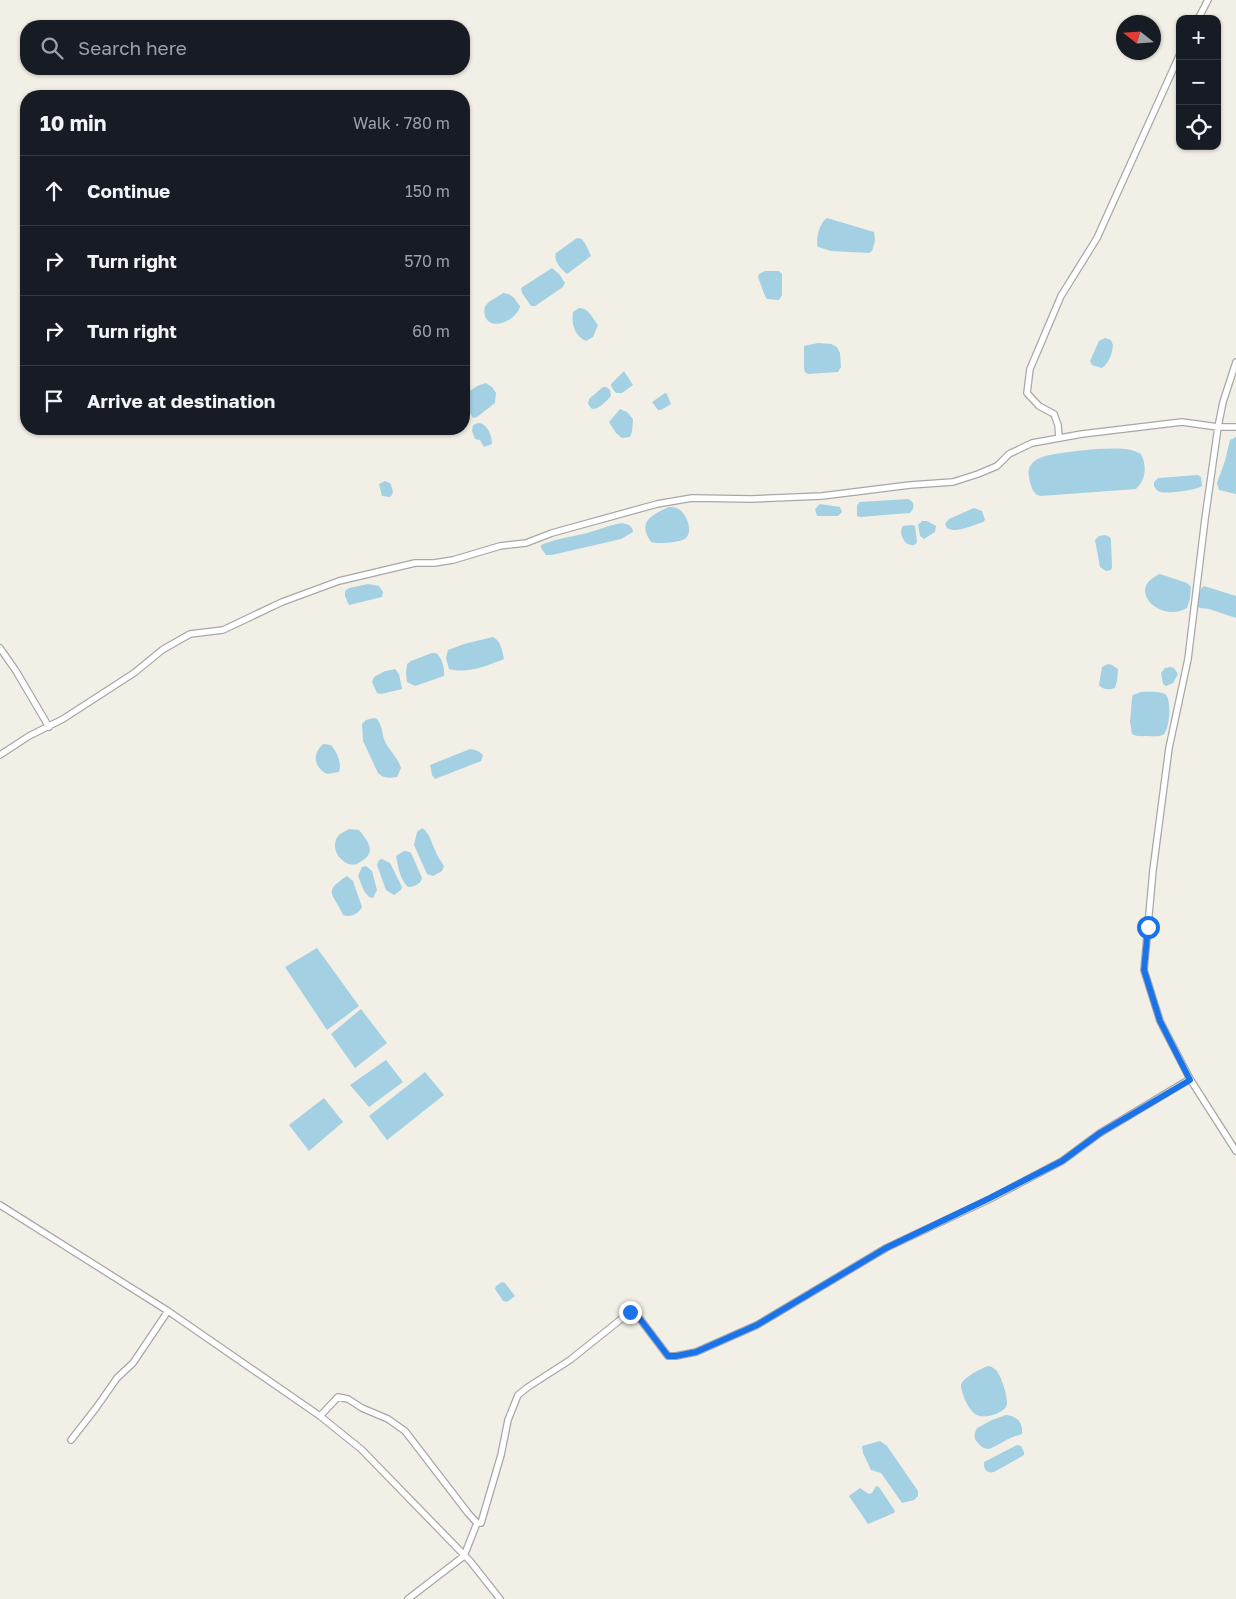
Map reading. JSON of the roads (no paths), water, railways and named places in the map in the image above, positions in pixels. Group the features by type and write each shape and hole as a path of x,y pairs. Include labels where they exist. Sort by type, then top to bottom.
{"street":[{"path":"1200,15 1208,0"},
{"path":"1059,438 1058,425 1054,414 1039,406 1027,393 1030,369 1061,296 1097,238 1177,60"},
{"path":"1236,362 1223,402 1218,427 1188,659 1167,756 1153,870 1144,970 1160,1021 1190,1080 1236,1150"},
{"path":"0,755 28,736 49,727 134,673 162,650 190,634 223,630 282,602 340,581 415,563 453,560 500,546 526,543 552,533 657,504 692,498 822,496 910,485 952,482 997,466 1009,454 1032,443 1082,434 1182,422 1218,427 1236,427"},
{"path":"0,648 49,727"},
{"path":"408,1599 464,1556 478,1523 481,1523 501,1455 508,1420 518,1395 570,1360 630,1312 637,1315 668,1356 696,1352 757,1325 886,1248 1062,1161 1100,1133 1190,1080"},
{"path":"0,1205 168,1311 320,1416 361,1449 464,1556 500,1599"},
{"path":"70,1440 117,1378 133,1363 168,1311"},
{"path":"320,1416 338,1397 348,1399 362,1408 394,1423 405,1431 468,1513 478,1523"}],"water":[{"path":"827,218 874,232 875,241 872,251 869,253 831,251 818,247 819,231 822,223"},
{"path":"577,238 582,239 591,256 567,274 560,267 555,256 556,253"},
{"path":"552,268 565,283 563,287 535,306 531,306 522,293 521,288"},
{"path":"765,271 779,271 782,274 782,295 779,300 767,299 765,296 758,277 759,274"},
{"path":"503,293 515,299 520,306 518,311 510,319 498,324 488,321 484,312 486,305"},
{"path":"579,308 588,312 598,325 593,337 586,341 579,336 573,325 573,312"},
{"path":"1105,338 1111,340 1113,345 1110,358 1102,368 1092,365 1090,361 1099,341"},
{"path":"818,343 831,344 837,347 840,353 841,367 838,372 808,374 805,372 804,346"},
{"path":"624,371 633,385 622,393 616,393 611,384"},
{"path":"486,383 492,387 496,393 495,403 473,418 470,413 470,391"},
{"path":"603,387 610,390 611,396 600,406 592,409 588,404 589,399"},
{"path":"665,393 671,404 658,410 652,402"},
{"path":"620,409 627,412 633,419 630,437 622,438 616,433 609,422"},
{"path":"478,423 484,425 488,430 492,444 484,447 480,440 475,439 472,431 473,425"},
{"path":"1236,437 1236,494 1219,490 1217,483 1230,440"},
{"path":"1095,449 1125,449 1141,454 1144,463 1144,477 1136,489 1041,496 1034,491 1029,473 1031,465 1036,460 1055,454"},
{"path":"1198,475 1201,477 1202,486 1194,489 1160,492 1154,486 1154,482 1158,478"},
{"path":"385,481 390,483 392,488 393,492 390,497 382,496 379,484"},
{"path":"908,499 914,505 910,513 857,516 857,505 860,502"},
{"path":"820,504 840,507 842,512 838,516 817,516 815,509"},
{"path":"669,507 677,508 683,512 689,527 688,535 683,540 674,542 651,542 645,529 648,520"},
{"path":"974,508 982,511 985,520 983,522 960,530 947,528 945,524 949,519"},
{"path":"922,521 927,521 936,526 935,532 924,539 920,536 918,525"},
{"path":"622,523 629,525 633,532 621,539 552,555 546,555 541,548 541,545 551,541"},
{"path":"903,526 915,526 917,542 914,545 906,543 901,533"},
{"path":"1105,535 1110,537 1111,540 1112,567 1111,570 1106,571 1100,567 1095,540 1099,536"},
{"path":"1160,574 1187,583 1191,587 1187,608 1177,612 1167,612 1150,603 1146,596 1145,588 1150,580"},
{"path":"368,584 379,586 383,592 382,597 349,605 345,591 349,588"},
{"path":"1204,586 1236,596 1236,618 1197,606 1198,595"},
{"path":"493,637 502,649 504,659 470,670 449,669 446,658 448,650"},
{"path":"436,653 441,660 444,676 415,686 407,682 407,664"},
{"path":"1108,664 1118,669 1115,688 1108,689 1102,688 1099,685 1102,667"},
{"path":"1165,668 1174,668 1178,674 1173,683 1166,686 1163,684 1161,673"},
{"path":"395,669 399,674 402,689 381,694 377,693 372,682 374,677 385,671"},
{"path":"1141,692 1159,692 1167,697 1169,701 1169,721 1163,735 1136,736 1132,734 1130,722 1132,698 1133,695"},
{"path":"374,718 379,721 384,739 400,764 401,768 397,777 389,778 378,773 363,741 362,724 366,720"},
{"path":"324,744 331,745 335,751 339,761 339,772 327,774 319,768 316,757 319,749"},
{"path":"470,749 483,755 481,761 435,779 430,765"},
{"path":"422,828 429,835 444,866 442,871 433,876 427,874 414,845 417,832"},
{"path":"349,829 359,830 370,847 368,855 359,863 349,864 341,859 336,852 336,839"},
{"path":"404,851 410,852 412,855 422,878 419,883 408,887 401,877 396,856"},
{"path":"382,859 390,863 402,887 394,895 386,890 377,865 379,860"},
{"path":"366,866 372,871 377,890 373,898 369,897 364,891 358,876 362,867"},
{"path":"347,876 353,881 362,907 351,916 343,915 332,893 334,886"},
{"path":"317,948 359,1006 327,1030 285,967"},
{"path":"361,1009 387,1043 355,1068 331,1034"},
{"path":"386,1060 403,1082 369,1107 350,1085"},
{"path":"425,1072 444,1095 387,1140 369,1116"},
{"path":"324,1098 343,1122 309,1151 289,1125"},
{"path":"502,1282 505,1283 515,1296 507,1302 503,1301 495,1289"},
{"path":"989,1366 996,1370 1000,1377 1006,1394 1007,1404 999,1412 990,1416 981,1416 974,1413 969,1407 961,1385 969,1376"},
{"path":"1006,1415 1019,1420 1022,1434 987,1449 981,1446 975,1438 977,1428"},
{"path":"880,1441 887,1446 918,1491 918,1496 914,1500 902,1503 881,1473 871,1470 863,1453 862,1446"},
{"path":"1017,1445 1021,1446 1024,1455 994,1472 986,1470 984,1462"},
{"path":"876,1486 879,1487 895,1511 868,1524 849,1496 860,1488 869,1494 872,1493"}]}
